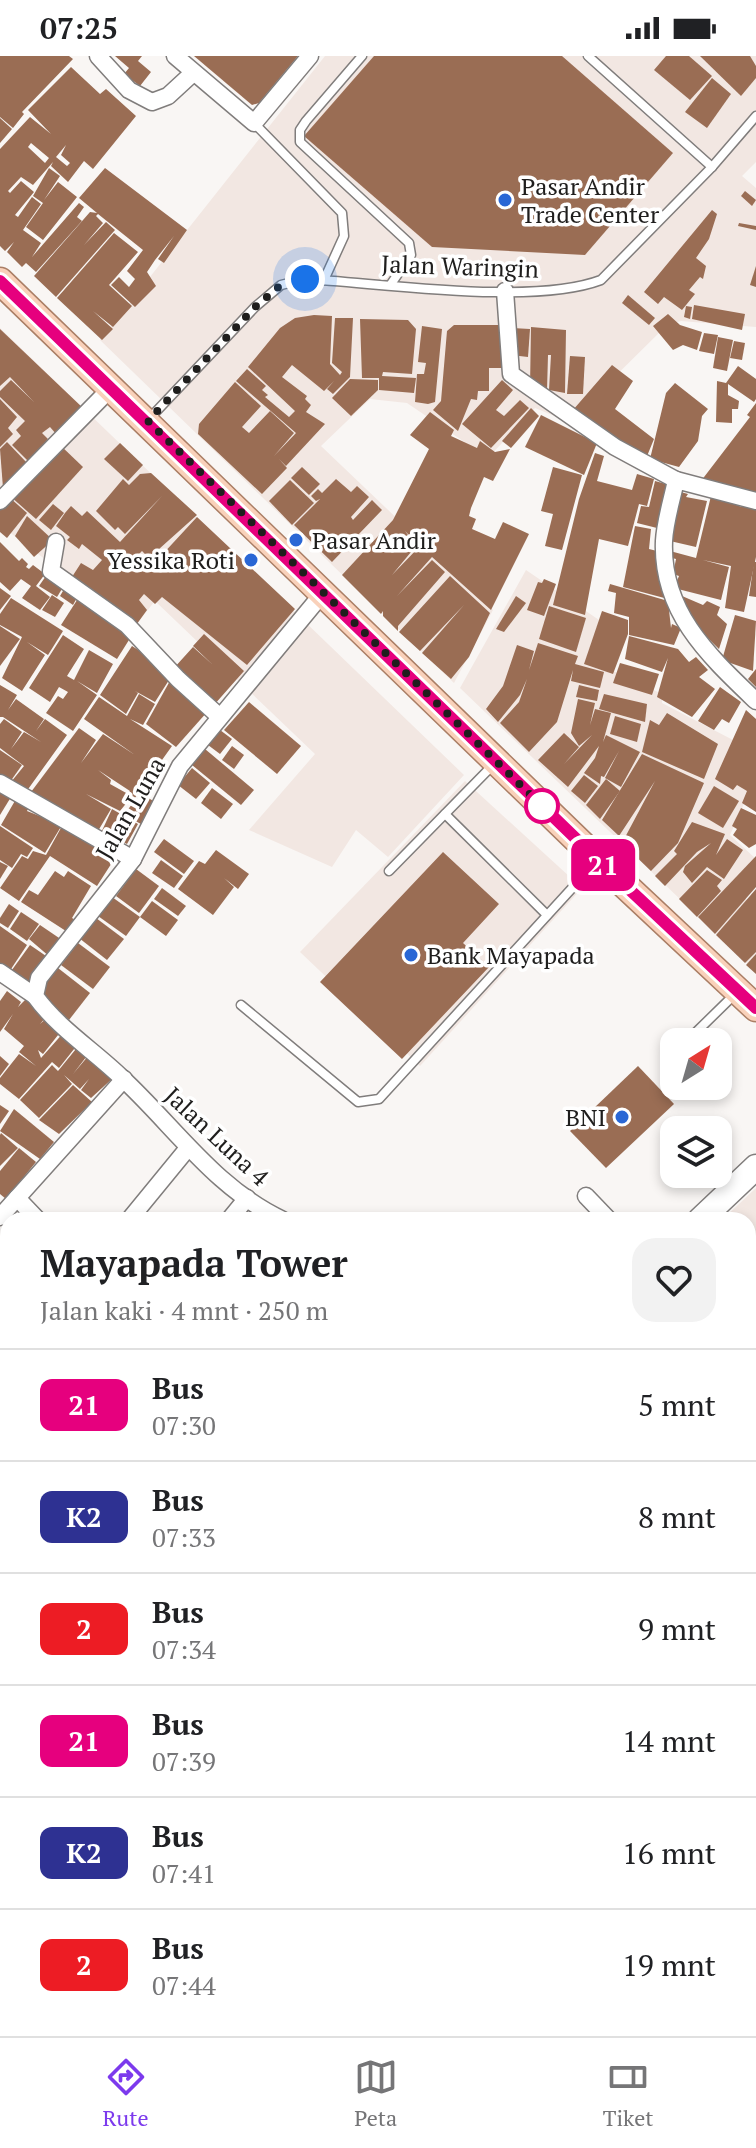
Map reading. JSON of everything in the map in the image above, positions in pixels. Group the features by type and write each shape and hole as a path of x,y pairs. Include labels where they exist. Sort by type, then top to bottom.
{"main road":[{"path":"0,281 598,860 747,1000"},
{"path":"708,1212 756,1167"}],"street":[{"path":"98,56 129,90 152,102 168,96 193,73"},
{"path":"175,56 254,123 310,56"},
{"path":"505,291 511,374 615,447 676,480 756,501"},
{"path":"0,501 112,387"},
{"path":"676,480 664,539 673,601 686,626 714,661 756,701"},
{"path":"56,542 51,571 127,625 178,679 220,717"},
{"name":"Jalan Luna","path":"35,996 39,978 133,859 180,766 323,593"},
{"path":"0,783 133,859"},
{"path":"0,972 35,996 124,1079 4,1212"},
{"name":"Jalan Luna 4","path":"124,1079 188,1148 247,1198 270,1212"},
{"path":"136,1212 188,1148"},
{"path":"586,1196 601,1212"},
{"path":"17,1198 30,1212"},
{"path":"236,1212 247,1198"}],"lane":[{"path":"362,56 306,121 300,130 300,142 409,243 411,255 391,284"},
{"path":"588,56 712,167"},
{"name":"Jalan Waringin","path":"148,421 281,285 305,279 505,291 578,288 601,280 712,167 756,116"},
{"path":"254,123 342,213 344,236 324,280"},
{"path":"389,871 497,761"},
{"path":"445,814 547,915"},
{"path":"241,1005 358,1102 386,1095 598,860"},
{"path":"706,1028 747,1000"}],"shaded area":[{"name":"Pasar Andir","path":"325,56 756,56 756,162 742,176 756,188 756,327 681,321 667,325 569,422 535,408 488,458 407,403 370,399 321,446 493,610 454,683 100,340"},
{"path":"0,328 464,775 388,857 356,830 332,867 249,830 315,754 155,601 134,627 0,525"},
{"path":"526,570 599,620 588,659 662,694 662,703 756,752 756,777 730,835 756,859 731,888 751,903 756,897 756,972 460,688"},
{"path":"465,781 582,888 420,1066 300,952"},
{"path":"756,1188 756,1212 730,1212"}],"building":[{"path":"0,56 69,56 73,59 22,112 24,114 13,128 0,117"},
{"path":"115,56 142,56 138,61 151,72 140,86 124,74 129,68"},
{"path":"194,56 298,56 259,103 252,105"},
{"name":"Pasar Andir Trade Center","path":"374,56 562,56 673,153 585,255 432,247 304,136"},
{"path":"666,56 689,56 712,76 690,100 654,70"},
{"path":"700,56 750,56 756,66 756,78 741,96"},
{"path":"71,67 100,94 106,89 136,116 93,169 84,161 68,182 51,166 53,162 33,185 21,177 8,191 10,193 21,181 34,192 15,215 18,217 32,197 41,204 23,230 41,243 32,257 79,203 84,207 77,217 82,221 36,272 26,263 22,267 7,252 14,242 5,251 0,246 0,149 30,117 51,134 28,110","holes":["31,143 49,158 45,163 28,147","66,145 61,155 70,163 67,166 56,157"]},
{"path":"712,78 731,94 707,128 685,112"},
{"path":"0,118 12,129 0,143"},
{"path":"49,168 60,176 44,200 58,182 77,197 43,240 26,227 43,203 33,196"},
{"path":"105,168 187,230 164,263 158,259 174,236 155,260 147,272 156,286 135,307 111,285 119,277 129,287 135,279 127,271 143,250 98,214 96,216 103,223 84,245 106,222 115,230 56,297 34,276 90,212 97,213 79,198"},
{"path":"745,191 756,200 752,206 741,196"},
{"path":"712,210 717,214 709,239 696,258 706,266 703,279 700,277 689,290 695,294 682,310 664,297 658,304 644,292"},
{"path":"739,223 756,226 756,230 738,226"},
{"path":"114,233 138,252 109,285 132,306 113,327 93,311 113,329 102,340 57,298"},
{"path":"756,266 756,287 750,285"},
{"path":"628,295 655,318 649,325 622,303"},
{"path":"694,305 745,314 742,330 692,319"},
{"path":"686,306 692,307 690,319 684,317"},
{"path":"668,314 680,325 702,332 697,350 683,345 673,350 653,326"},
{"path":"332,316 330,364 340,375 342,372 332,363 335,318 353,318 350,377 333,394 327,389 334,381 324,391 292,365 282,377 307,396 305,399 311,405 306,412 325,424 286,466 279,459 287,468 262,494 198,434 199,424 235,382 261,406 242,427 249,433 270,411 294,433 274,456 296,433 236,381 247,369 266,386 262,390 268,395 265,397 289,417 295,411 248,367 280,328 295,318"},
{"path":"360,319 408,320 416,329 412,374 383,372 382,376 416,378 414,393 379,390 379,378 362,378"},
{"path":"454,325 500,325 502,368 489,368 489,391 478,391 477,400 471,399 458,431 433,410 441,401 447,331"},
{"path":"422,326 442,329 435,402 428,404 415,402 417,374 424,374 426,363 418,362"},
{"path":"531,327 566,330 565,393 549,390 551,355 548,355 547,391 530,387"},
{"path":"512,328 530,329 528,357 511,355"},
{"path":"0,329 84,409 57,435 50,427 42,433 48,439 30,463 12,445 21,436 16,430 25,421 0,397 0,391 11,380 34,402 10,377 0,386"},
{"path":"704,333 718,335 714,354 699,351"},
{"path":"718,337 733,340 727,371 713,368"},
{"path":"734,341 745,343 742,360 730,358"},
{"path":"570,356 585,357 583,394 567,394"},
{"path":"612,365 633,381 615,409 654,439 645,461 573,410"},
{"path":"738,366 756,379 756,399 754,402 728,384 728,395 739,401 738,409 732,409 732,423 716,422 717,381 726,383"},
{"path":"350,379 378,380 378,390 351,416 332,398"},
{"path":"502,380 513,390 496,410 504,416 520,400 529,408 491,448 462,424"},
{"path":"675,383 708,409 702,416 698,441 679,467 650,459 666,393"},
{"path":"0,399 17,417 8,428 13,434 0,447"},
{"path":"756,403 756,498 701,481 750,417 747,415"},
{"path":"531,408 539,416 511,448 502,441"},
{"path":"430,412 454,430 451,436 477,448 480,441 495,452 510,449 493,481 484,477 469,516 476,519 472,529 495,539 503,522 529,534 491,610 432,557 397,596 432,560 445,572 398,626 398,631 383,616 383,611 381,614 342,575 393,520 429,449 410,435","holes":["405,531 420,546 392,575 416,546"]},
{"path":"541,415 597,443 584,475 525,447"},
{"path":"7,442 29,465 3,488 0,449"},
{"path":"120,443 143,465 128,481 104,459"},
{"path":"59,444 83,467 36,519 10,496"},
{"path":"595,453 604,456 597,481 632,490 637,474 654,479 647,506 639,504 628,546 599,539 585,615 553,605 579,499"},
{"path":"302,467 320,484 309,495 291,478"},
{"path":"553,467 582,475 562,550 545,546 553,514 541,511"},
{"path":"151,473 197,515 149,558 142,551 135,558 148,570 197,517 295,609 247,665 162,597 155,604 144,594 139,600 147,610 134,628 70,580 81,563 93,570 102,560 82,544 79,549 67,540 70,537 56,526 65,513 71,506 82,516 87,511 120,542 162,496 125,534 118,527 115,530 96,511 123,479 129,485 140,474"},
{"path":"336,479 351,492 357,486 369,497 351,517 353,520 372,500 382,510 332,562 294,525 320,499 316,501 311,496 318,489 322,493"},
{"path":"290,480 314,503 292,525 269,501"},
{"path":"655,481 666,484 657,528 637,523 641,506 649,507"},
{"path":"677,491 688,494 686,497 707,501 696,547 670,541"},
{"path":"711,496 742,507 745,504 756,507 756,557 744,612 725,608 731,566 703,560 729,567 721,600 674,588 679,576 673,574 676,559 668,557 670,551 696,558"},
{"path":"9,497 27,513 7,538 0,532 0,508"},
{"path":"53,504 64,513 51,530 39,520"},
{"path":"27,516 53,540 34,557 15,536"},
{"path":"635,526 651,529 649,549 657,551 668,599 623,587"},
{"path":"0,542 19,561 22,558 28,564 26,567 29,569 33,565 45,574 36,586 50,597 40,610 22,598 31,586 21,579 10,591 0,582"},
{"path":"756,562 756,597 749,596"},
{"path":"48,573 65,584 57,597 39,586"},
{"path":"450,576 490,613 469,657 451,679 422,653 464,605 420,651 399,632"},
{"path":"544,579 556,584 544,616 527,610 538,582 542,583"},
{"path":"610,584 668,601 671,628 672,624 681,628 674,645 629,635 629,617 614,613 616,593 608,591"},
{"path":"66,586 79,594 73,605 60,596"},
{"path":"0,588 11,596 0,610"},
{"path":"52,595 64,603 55,617 42,610"},
{"path":"516,596 526,603 504,632 496,629"},
{"path":"682,596 703,605 707,601 720,607 717,615 727,624 719,649 684,615"},
{"path":"79,597 134,632 117,659 61,625"},
{"path":"11,598 63,631 48,655 27,642 45,655 22,691 2,678 22,637 0,625 0,614"},
{"path":"549,606 586,618 576,652 539,639"},
{"path":"602,611 628,620 628,634 613,674 584,664"},
{"path":"735,615 756,621 753,671 722,660"},
{"path":"0,626 20,639 0,666"},
{"path":"204,634 244,671 214,705 174,668 193,647 213,665 193,646"},
{"path":"63,635 84,649 67,676 74,680 89,650 113,664 97,693 77,681 97,695 73,731 46,713 58,696 63,699 68,692 59,687 50,702 29,688"},
{"path":"629,636 678,649 689,662 696,657 708,670 699,677 715,689 692,717 657,697 668,658 662,672 625,659"},
{"path":"538,643 578,656 575,664 604,672 600,688 571,681 573,670 557,722 529,752 500,723 519,702 527,679 520,695 498,722 486,709 503,686 517,645 534,651 529,670"},
{"path":"132,646 154,660 169,680 155,702 135,691 138,693 126,714 100,695"},
{"path":"620,663 659,674 652,695 613,683"},
{"path":"756,669 756,687 748,679"},
{"path":"171,679 208,711 176,747 146,724"},
{"path":"0,685 17,695 8,710 16,699 44,719 36,731 45,719 67,735 26,792 11,782 24,766 0,748 0,724 4,719 22,732 11,749 24,732 41,742 3,717 0,717"},
{"path":"579,685 599,690 597,701 576,697"},
{"path":"720,687 741,702 729,723 722,719 714,730 698,721"},
{"path":"139,694 155,704 143,725 130,719 172,746 132,802 128,801 120,811 86,794 111,809 98,831 28,796 79,728 96,740 81,763 103,734 135,755 84,719 99,697 127,716","holes":["98,770 130,791 128,794 110,784 111,780"]},
{"path":"604,694 647,704 645,722 599,709"},
{"path":"578,699 595,703 590,725 595,709 611,713 603,742 606,735 640,752 621,787 605,778 619,751 604,777 601,776 600,784 584,773 599,746 568,787 538,760 564,733 579,747 564,764 592,735 579,746 571,733"},
{"path":"249,702 301,746 277,774 224,730"},
{"path":"746,710 756,719 756,812 742,803 747,791 737,785 733,790 715,779"},
{"path":"667,713 718,744 704,779 642,752 650,720 659,725"},
{"path":"615,716 641,724 637,742 610,734"},
{"path":"220,730 232,739 220,754 208,745"},
{"path":"232,746 244,755 234,769 222,760"},
{"path":"205,749 254,790 241,805 192,765"},
{"path":"0,750 22,765 10,782 0,774"},
{"path":"642,754 704,783 678,843 651,871 622,843 655,781 619,836 602,820"},
{"path":"192,768 210,783 196,799 178,785"},
{"path":"584,775 598,786 585,803 571,791"},
{"path":"606,779 620,791 600,819 586,805"},
{"path":"714,786 739,801 723,828 698,813"},
{"path":"212,788 233,804 221,819 201,803"},
{"path":"0,790 11,797 0,815"},
{"path":"145,796 155,802 141,824 124,815 132,804 138,807"},
{"path":"16,799 29,807 27,811 62,825 45,853 1,825"},
{"path":"741,808 756,815 756,844 749,848 733,835 737,829 732,826"},
{"path":"112,809 138,824 127,844 119,840 116,844 100,835"},
{"path":"692,822 725,834 716,855 727,839 743,850 724,879 707,867 692,883 683,872 685,866 711,843 697,852 665,886 655,876 677,854 674,851"},
{"path":"0,826 33,848 27,857 21,854 12,868 0,860"},
{"path":"62,826 115,858 97,886 50,856 19,901 0,888 22,856 28,859 33,851 46,855"},
{"path":"164,839 194,861 184,874 154,852"},
{"path":"216,850 249,874 238,889 224,878 234,887 213,915 178,889 199,861 205,864"},
{"name":"Bank Mayapada","path":"443,852 499,904 463,943 489,967 402,1059 320,982"},
{"path":"756,856 756,887 715,934 698,917"},
{"path":"161,860 183,876 174,888 152,873"},
{"path":"0,862 8,866 0,879"},
{"path":"136,869 159,886 139,913 116,896"},
{"path":"707,870 722,880 717,886 721,891 697,917 679,899"},
{"path":"55,871 64,877 68,871 91,886 72,918 77,921 69,933 21,902 29,890 38,895"},
{"path":"162,888 186,906 178,916 154,899"},
{"path":"756,889 756,952 745,963 716,935"},
{"path":"112,897 140,917 126,936 98,916"},
{"path":"152,901 178,920 166,936 140,917"},
{"path":"9,904 19,911 8,928 0,923 0,918"},
{"path":"21,912 39,924 27,941 10,929"},
{"path":"96,918 124,939 107,960 79,938"},
{"path":"40,925 62,940 50,957 29,939"},
{"path":"0,926 27,945 9,972 0,966"},
{"path":"78,943 110,967 93,989 61,965"},
{"path":"30,945 49,958 29,987 9,974"},
{"path":"756,954 756,974 746,965"},
{"path":"58,968 90,993 69,1020 37,994"},
{"path":"7,991 21,1002 18,1007 27,998 47,1016 40,1024 48,1017 62,1030 43,1054 38,1050 41,1058 65,1031 78,1044 59,1068 52,1062 19,1099 0,1084 0,1078 19,1054 36,1066 19,1052 24,1046 4,1029 13,1014 0,1032 0,1001"},
{"path":"80,1044 90,1052 73,1074 89,1055 113,1078 91,1098 81,1090 89,1079 80,1089 64,1075 72,1084 39,1118 20,1100 52,1065 58,1071"},
{"path":"0,1056 9,1064 0,1076"},
{"name":"BNI","path":"638,1066 660,1089 660,1100 670,1100 674,1104 606,1168 570,1131"},
{"path":"73,1085 92,1102 59,1134 39,1120"},
{"path":"0,1105 9,1111 0,1124"},
{"path":"14,1109 54,1142 40,1159 0,1131"},
{"path":"0,1135 18,1148 0,1166"},
{"path":"19,1148 36,1162 6,1199 0,1194 0,1171"}],"bus line":[{"name":"21","path":"0,281 598,860 756,1008"}],"place":[{"name":"Pasar Andir Trade Center","path":"505,200"},
{"name":"Pasar Andir","path":"296,540"},
{"name":"Yessika Roti","path":"251,560"},
{"name":"Bank Mayapada","path":"411,955"},
{"name":"BNI","path":"622,1117"}],"route":[{"path":"305,279 281,285 255,307 148,421 542,806"}]}
